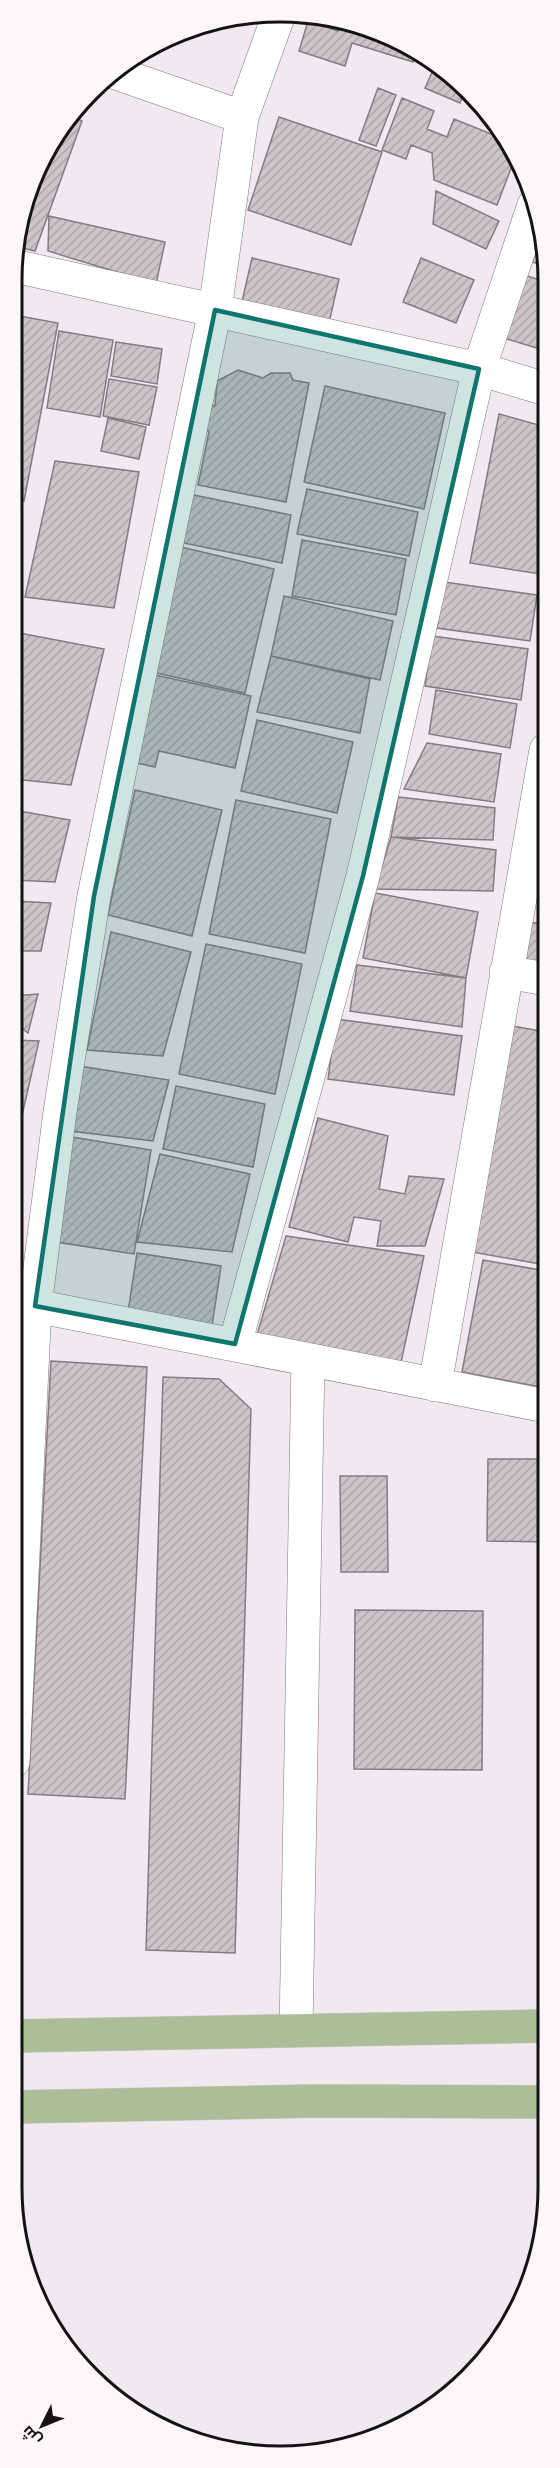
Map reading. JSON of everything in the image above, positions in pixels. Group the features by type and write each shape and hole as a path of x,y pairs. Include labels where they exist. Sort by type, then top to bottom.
{"main road":[{"path":"22,2036 538,2026"},
{"path":"22,2107 315,2101 538,2102"}],"street":[{"path":"22,1380 24,1304 60,1112 94,896 215,310 242,117 276,22"},
{"path":"123,76 242,117"},
{"path":"235,1344 363,876 479,369 530,217"},
{"path":"23,268 479,369 538,387"},
{"path":"435,1385 538,794"},
{"path":"506,972 538,978"},
{"path":"24,1304 538,1404"},
{"path":"296,2031 308,1360"}],"highlighted area":[{"path":"215,310 479,369 363,876 235,1344 35,1306 94,896"}],"building":[{"path":"307,24 363,36 414,60 413,62 352,43 345,66 299,51"},
{"path":"432,72 462,98 460,103 425,88"},
{"path":"378,88 396,95 376,146 359,140"},
{"path":"402,98 434,111 427,129 447,137 454,119 492,134 511,167 497,205 434,180 432,153 411,145 406,159 382,150"},
{"path":"279,117 382,152 351,245 248,210"},
{"path":"79,120 82,121 35,251 25,249 36,197 57,151"},
{"path":"436,191 499,221 486,249 433,224"},
{"path":"49,216 165,242 156,284 48,251"},
{"path":"535,250 537,263 532,262"},
{"path":"252,258 339,279 328,327 241,306"},
{"path":"421,258 474,280 456,323 403,302"},
{"path":"524,275 538,279 538,349 504,338"},
{"path":"22,316 58,323 24,501 22,501"},
{"path":"59,331 113,340 100,417 47,408"},
{"path":"116,342 162,349 157,384 111,376"},
{"path":"238,370 263,378 271,373 290,373 293,380 309,383 286,502 198,485 209,432 205,428 206,405 215,406 217,381"},
{"path":"109,379 157,387 149,425 103,416"},
{"path":"325,386 445,413 424,509 304,482"},
{"path":"499,414 538,425 538,574 470,563"},
{"path":"108,418 146,427 139,459 101,451"},
{"path":"55,461 139,472 114,608 25,597"},
{"path":"307,489 418,512 409,556 297,534"},
{"path":"189,494 291,515 282,563 179,542"},
{"path":"302,540 406,559 396,615 292,596"},
{"path":"177,546 274,569 245,693 148,671"},
{"path":"444,582 537,595 530,641 437,628"},
{"path":"284,596 393,621 380,680 271,656"},
{"path":"22,634 104,649 71,785 22,780"},
{"path":"432,636 528,649 521,700 425,686"},
{"path":"271,656 370,679 360,733 257,712"},
{"path":"151,674 251,696 235,768 159,751 155,767 132,762"},
{"path":"436,690 517,704 510,748 429,734"},
{"path":"257,720 353,742 337,813 241,791"},
{"path":"427,743 501,754 494,802 404,789"},
{"path":"135,790 222,810 192,936 108,915"},
{"path":"398,797 495,808 493,840 391,837"},
{"path":"236,800 331,819 305,953 209,934"},
{"path":"22,811 70,820 55,882 22,880"},
{"path":"391,837 496,850 493,891 375,889"},
{"path":"375,893 478,912 466,978 363,958"},
{"path":"22,901 51,903 41,951 22,951"},
{"path":"531,922 538,923 538,969 523,966"},
{"path":"111,932 191,952 163,1056 87,1050"},
{"path":"206,944 302,964 275,1094 179,1074"},
{"path":"357,965 466,978 462,1027 350,1011"},
{"path":"38,994 28,1033 22,1028 22,995"},
{"path":"336,1019 462,1036 454,1095 328,1079"},
{"path":"512,1026 538,1031 538,1264 472,1252"},
{"path":"22,1040 39,1041 22,1116"},
{"path":"79,1066 169,1080 153,1141 70,1131"},
{"path":"176,1086 265,1104 253,1167 163,1149"},
{"path":"318,1118 388,1136 379,1189 405,1194 409,1176 444,1179 425,1246 377,1246 381,1221 354,1217 348,1242 289,1227"},
{"path":"72,1137 151,1150 134,1254 56,1242"},
{"path":"160,1154 250,1174 232,1252 137,1242"},
{"path":"286,1236 424,1256 400,1367 257,1335"},
{"path":"137,1253 221,1266 212,1326 128,1312"},
{"path":"483,1260 538,1270 538,1386 462,1372"},
{"path":"51,1361 147,1367 125,1799 28,1794"},
{"path":"163,1377 219,1379 251,1409 235,1953 146,1950"},
{"path":"488,1459 538,1459 538,1542 487,1541"},
{"path":"340,1476 387,1476 388,1572 341,1572"},
{"path":"355,1610 483,1611 482,1770 354,1769"}]}
